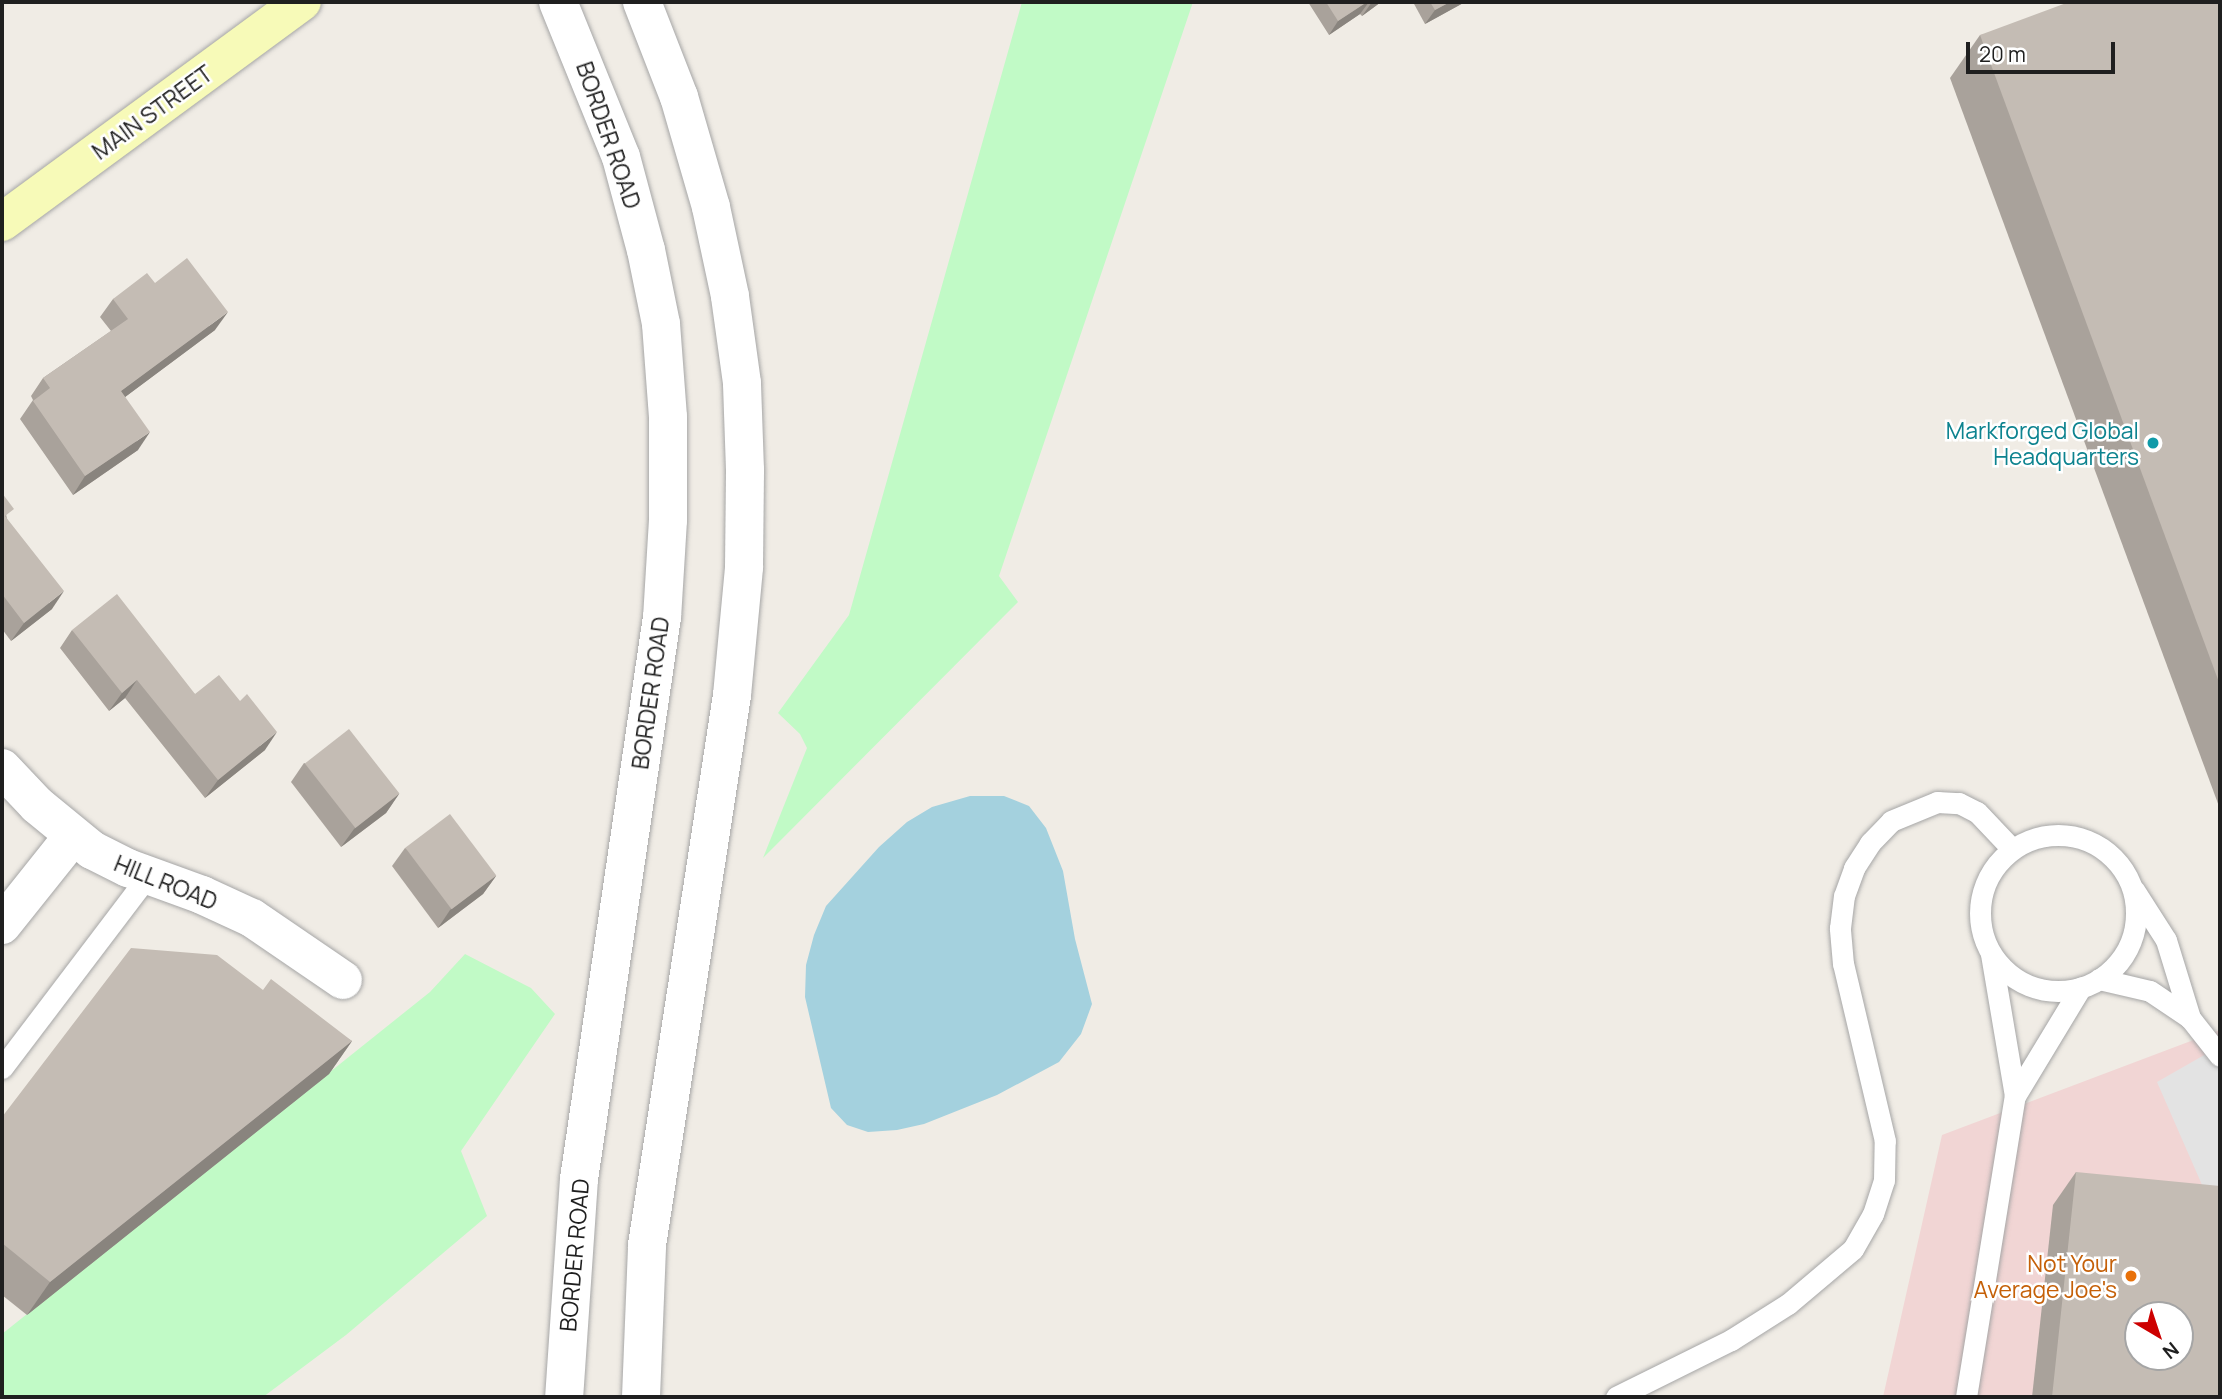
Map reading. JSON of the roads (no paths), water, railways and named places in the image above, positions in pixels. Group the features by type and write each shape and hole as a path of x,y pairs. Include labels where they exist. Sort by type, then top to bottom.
{"main road":[{"name":"MAIN STREET","path":"2,222 302,2"}],"street":[{"name":"BORDER ROAD","path":"558,2 621,157 646,250 661,324 668,417 662,617 579,1179 564,1397"},
{"path":"641,1397 647,1245 732,695 744,567 745,470 742,383 730,296 711,207 679,97 642,2"},
{"name":"HILL ROAD","path":"2,768 37,805 73,836 110,860 252,918 343,980"},
{"path":"2,925 73,836"}],"lane":[{"path":"1616,1397 1731,1340 1788,1304 1853,1249 1873,1214 1884,1180 1885,1141 1843,964 1840,928 1844,896 1854,868 1870,843 1891,821 1937,802 1959,803 1977,812 2012,849"},
{"path":"1966,1397 2015,1096 1990,952 1983,933 1982,896 1993,870 2012,849 2043,836 2077,837 2096,844 2112,856 2166,940 2190,1018"},
{"path":"2,1068 148,876"},
{"path":"2015,1096 2090,983 2112,968 2131,940 2136,907 2133,887"},
{"path":"1990,952 2003,968 2029,985 2060,990 2090,983 2150,991 2190,1018 2220,1056"}],"water":[{"path":"970,796 1004,796 1029,806 1046,828 1063,871 1075,939 1092,1004 1081,1034 1059,1062 997,1095 924,1124 897,1130 868,1132 847,1125 831,1108 805,997 806,965 814,935 826,906 879,847 907,822 932,807"}],"place":[{"name":"Markforged Global Headquarters","path":"2153,443"},
{"name":"Not Your Average Joe's","path":"2131,1276"}]}
